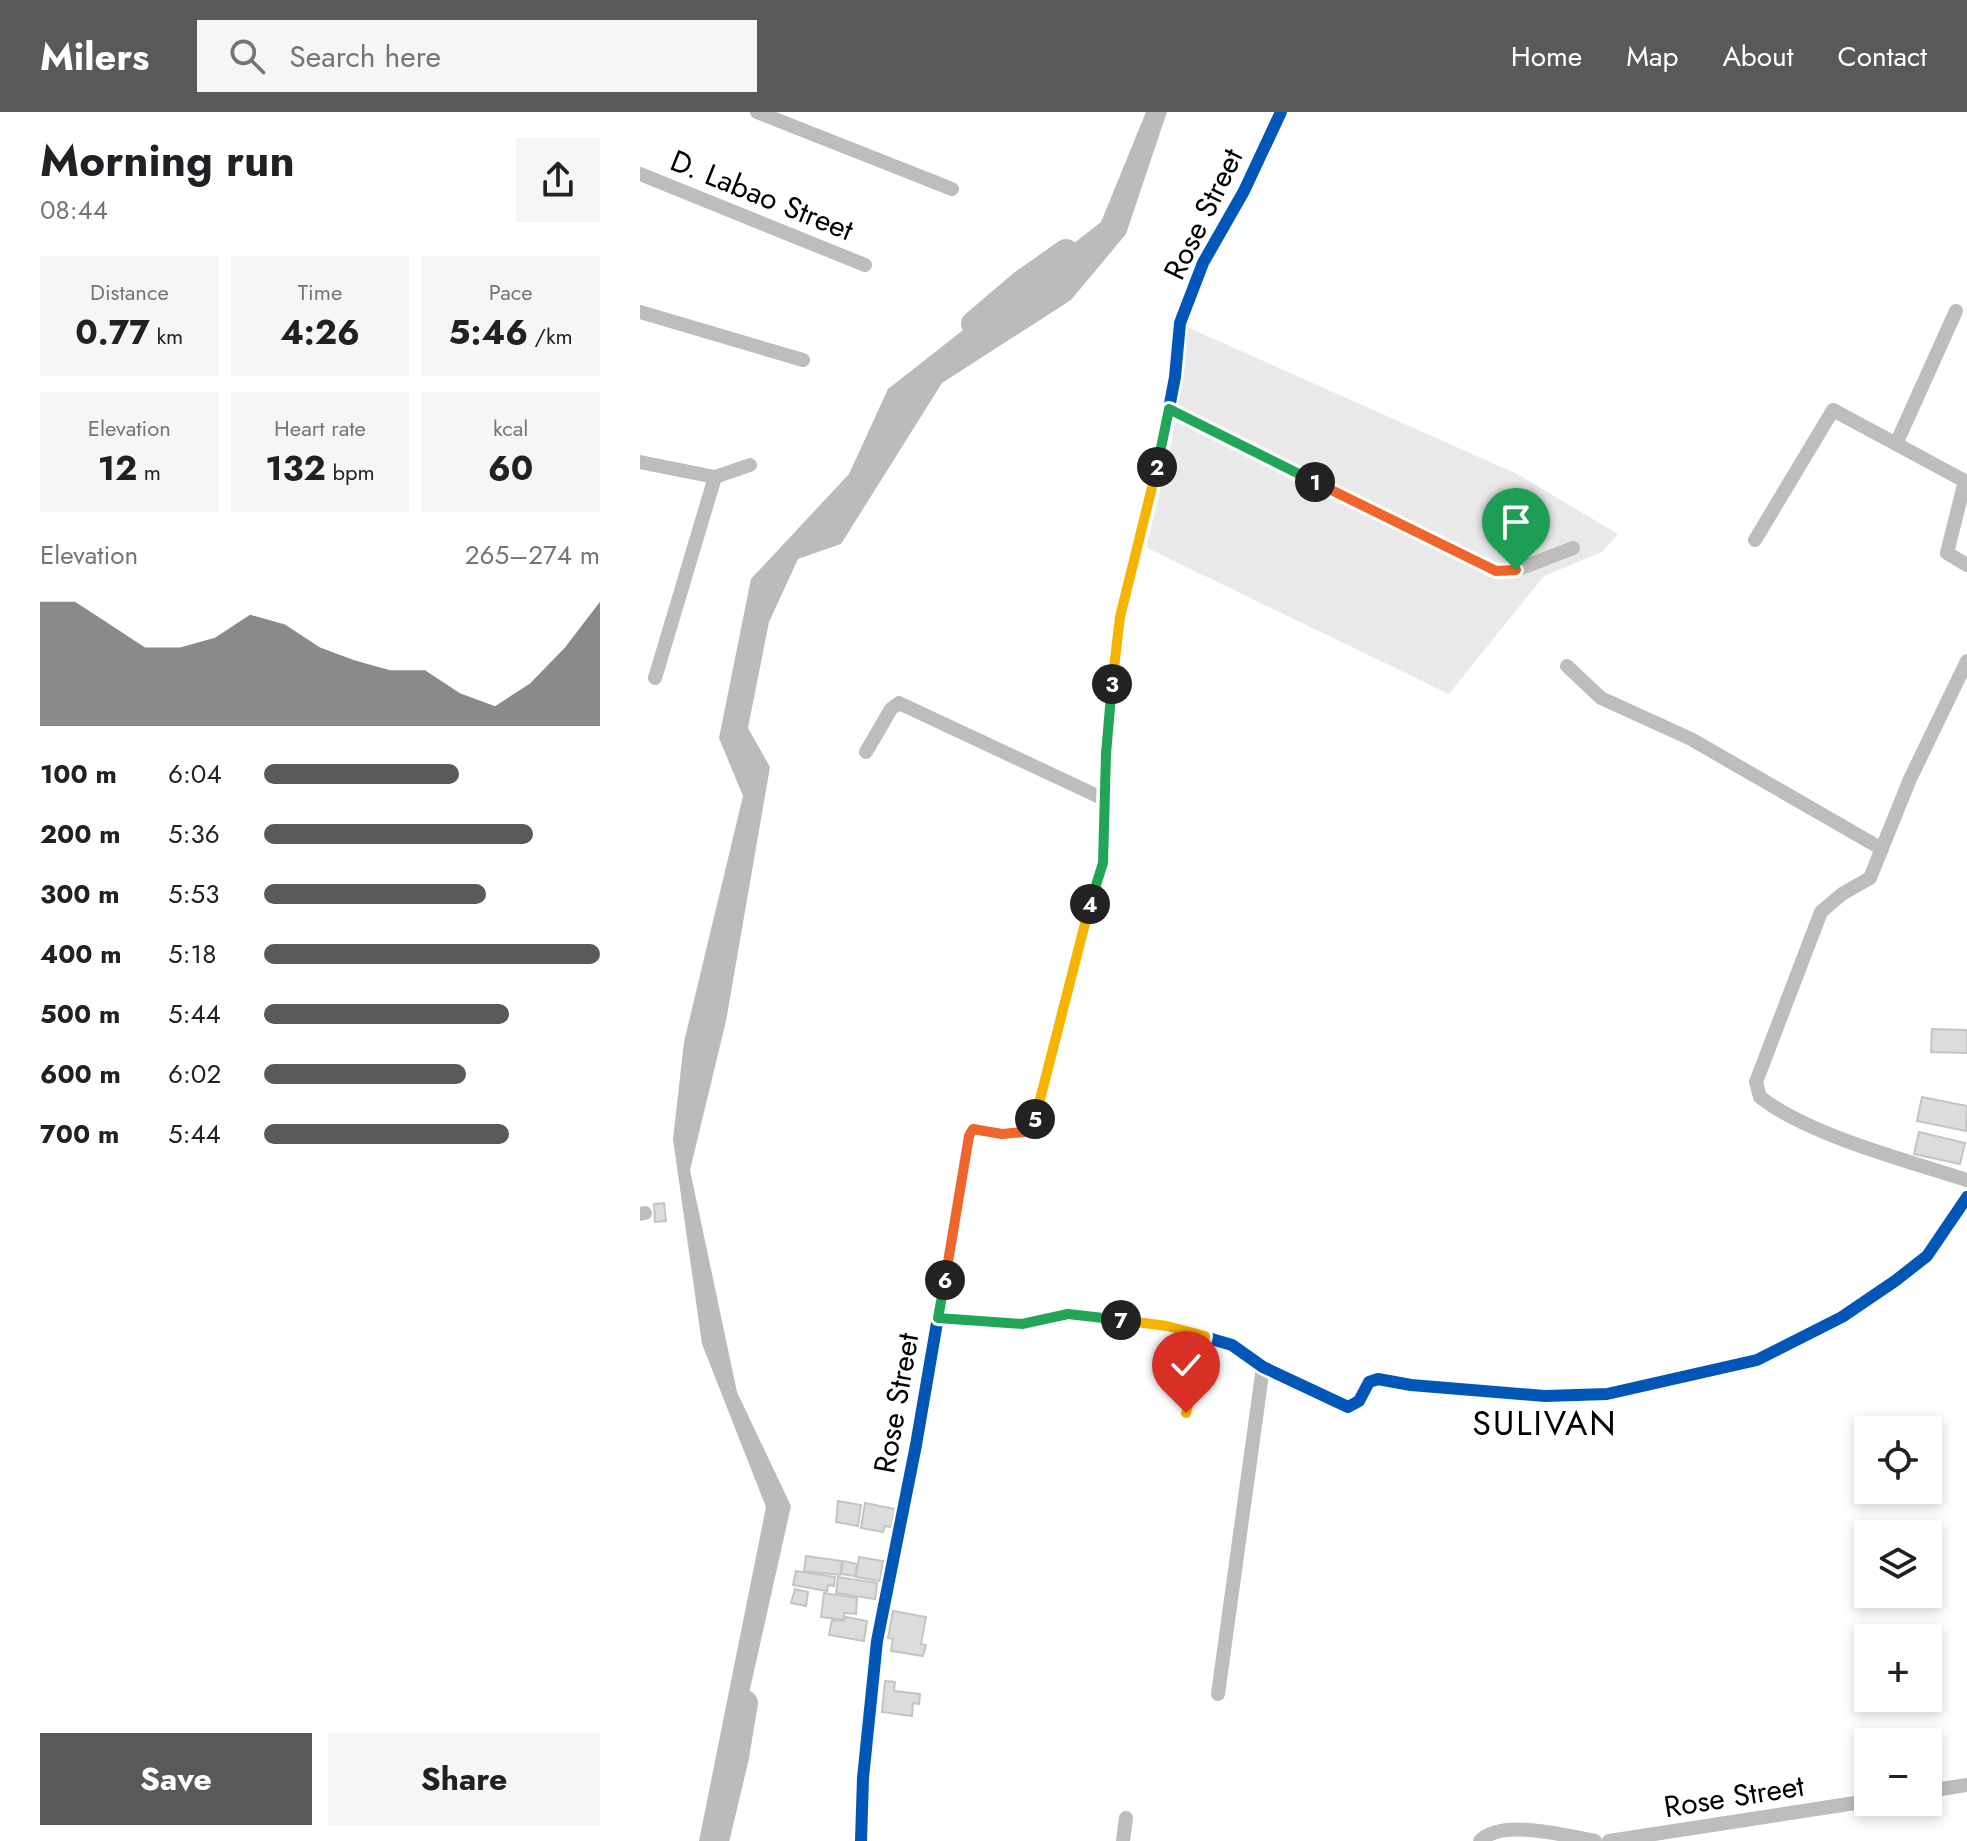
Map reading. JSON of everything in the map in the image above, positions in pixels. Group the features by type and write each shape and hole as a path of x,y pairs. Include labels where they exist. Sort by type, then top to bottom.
{"street":[{"path":"757,112 952,189"},
{"name":"Rose Street","path":"861,1841 863,1778 877,1641 916,1445 969,1136 973,1129 1002,1134 1024,1132 1036,1118 1060,1015 1103,863 1106,754 1120,617 1169,409 1180,323 1203,263 1244,191 1281,112"},
{"name":"D. Labao Street","path":"640,174 865,265"},
{"path":"1896,444 1956,311"},
{"path":"640,312 803,360"},
{"path":"1169,409 1496,571 1516,570 1573,548"},
{"path":"1755,540 1833,410 1965,481 1947,553 1967,565"},
{"path":"640,462 715,477 750,465"},
{"path":"655,678 715,477"},
{"path":"1967,661 1910,779 1870,878 1842,894 1821,912 1759,1073 1757,1090 1768,1103 1795,1118 1883,1153 1967,1180"},
{"path":"1567,666 1601,698 1691,739 1882,849"},
{"path":"866,752 891,709 899,703 1106,800"},
{"path":"938,1318 1022,1324 1068,1314 1167,1326 1232,1345 1263,1367 1348,1407 1359,1401 1369,1382 1378,1379 1411,1385 1545,1396 1607,1394 1757,1360 1842,1317 1927,1256 1967,1197"},
{"path":"1186,1413 1205,1336"},
{"path":"1218,1694 1263,1367"},
{"path":"1942,1789 1967,1785"},
{"name":"Rose Street","path":"1609,1841 1854,1803"},
{"path":"1123,1841 1126,1818"},
{"path":"1480,1841 1503,1830 1537,1831 1595,1841"}],"shaded area":[{"path":"1146,112 1167,112 1126,234 1071,300 942,383 841,544 798,559 769,622 748,728 770,767 726,1021 690,1170 737,1392 791,1506 716,1841 699,1841 766,1507 702,1344 673,1139 684,1042 743,796 719,738 751,579 849,474 888,389 1101,222"},
{"path":"1185,326 1517,474 1618,534 1602,552 1544,576 1449,694 1145,547 1173,418 1492,576 1515,564 1496,565 1175,404"}],"building":[{"path":"1932,1029 1967,1030 1967,1053 1931,1052"},
{"path":"1922,1097 1967,1106 1966,1131 1917,1121"},
{"path":"1919,1132 1965,1143 1960,1164 1914,1154"},
{"path":"664,1203 666,1221 655,1222 654,1204"},
{"path":"838,1501 861,1505 858,1526 836,1522"},
{"path":"865,1503 895,1509 891,1527 885,1526 883,1532 861,1528"},
{"path":"806,1556 842,1561 840,1575 804,1571"},
{"path":"859,1557 883,1561 880,1581 856,1577"},
{"path":"843,1561 857,1564 855,1576 841,1574"},
{"path":"796,1571 835,1577 834,1586 828,1585 827,1591 793,1585"},
{"path":"838,1577 877,1583 875,1599 836,1593"},
{"path":"795,1589 808,1592 806,1606 791,1603"},
{"path":"824,1593 857,1598 856,1614 844,1613 844,1620 821,1617"},
{"path":"893,1611 926,1617 921,1644 926,1645 923,1656 891,1651 893,1639 888,1638"},
{"path":"846,1617 867,1621 864,1641 829,1635 832,1620 844,1621"},
{"path":"885,1681 895,1682 894,1691 920,1694 919,1704 913,1703 912,1716 882,1712"}],"waterway":[{"path":"974,324 1022,283 1066,252"},
{"path":"716,1841 745,1703"}],"cycle path":[{"path":"861,1841 863,1778 877,1641 916,1445 969,1136 973,1129 1002,1134 1024,1132 1036,1118 1056,1030 1103,863 1106,754 1120,617 1160,456 1175,377 1180,323 1203,263 1244,191 1281,112"},
{"path":"938,1318 1022,1324 1068,1314 1167,1326 1232,1345 1263,1367 1348,1407 1359,1401 1369,1382 1378,1379 1411,1385 1545,1396 1607,1394 1757,1360 1842,1317 1927,1256 1967,1197"}],"district":[{"name":"SULIVAN","path":"1545,1423"}],"route":[{"path":"1186,1413 1205,1336 1167,1326 1068,1314 1022,1324 938,1318 969,1136 973,1129 1002,1134 1024,1132 1036,1118 1056,1030 1103,863 1106,754 1120,617 1169,409 1496,571 1516,570"}]}
